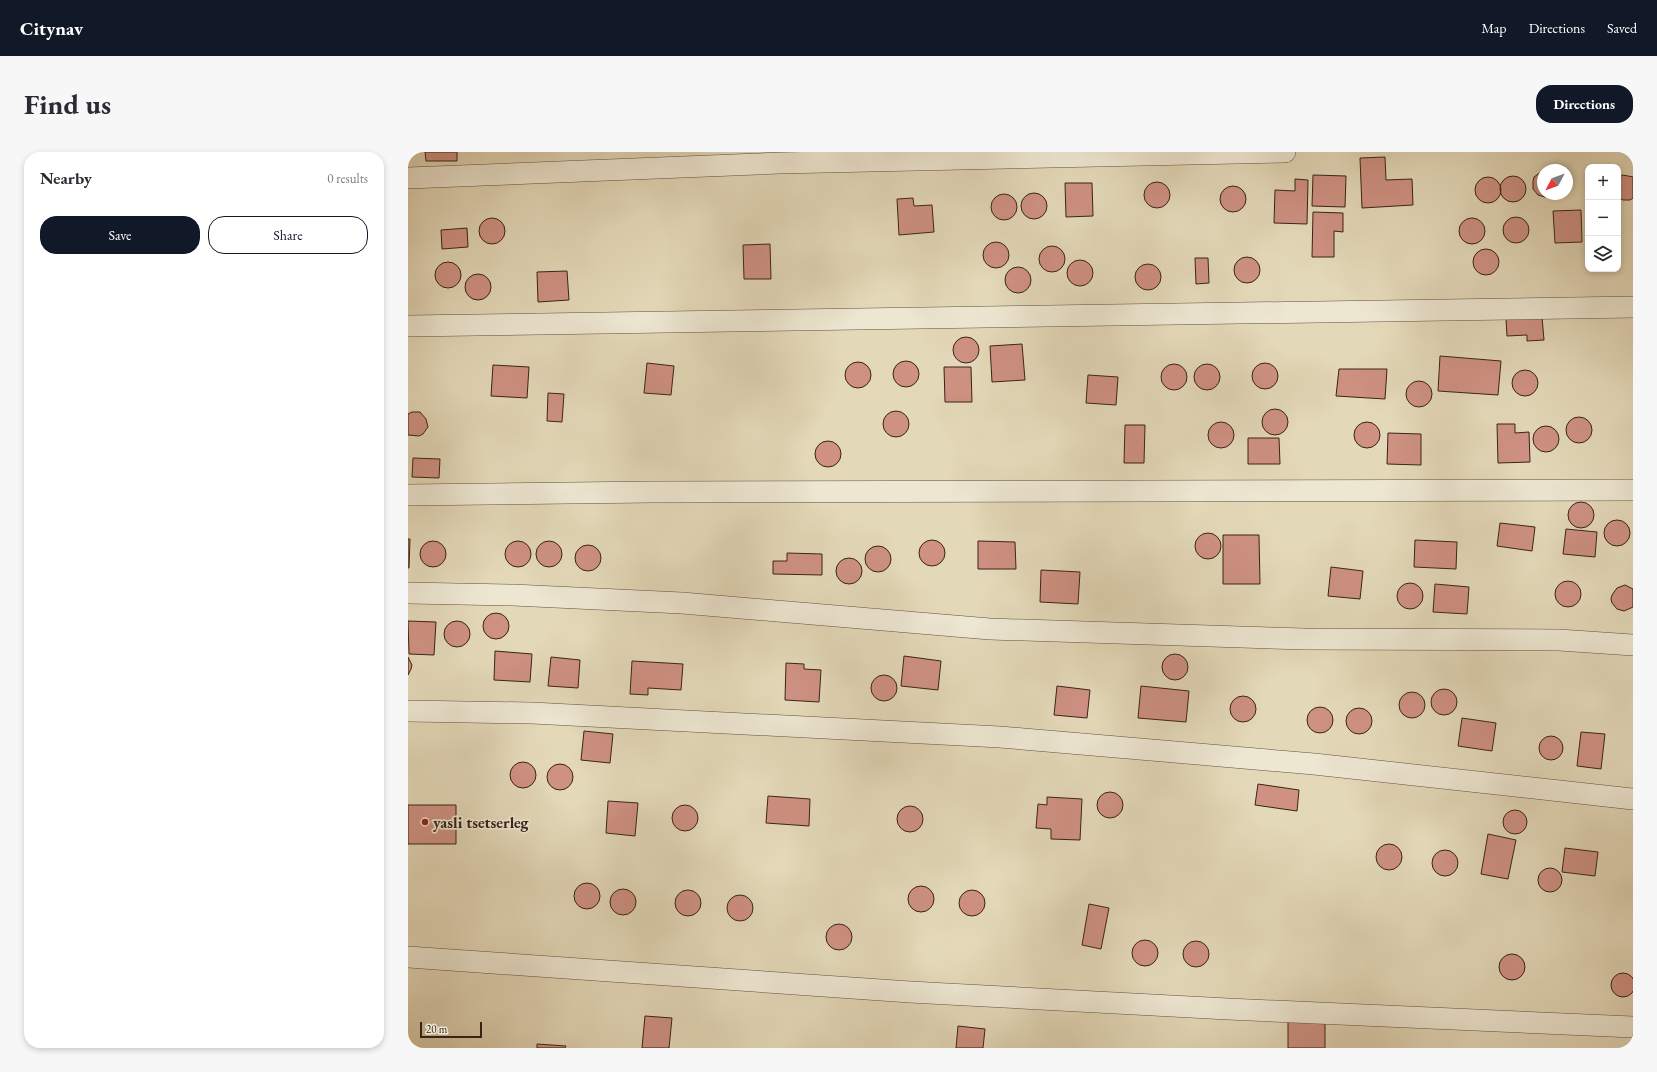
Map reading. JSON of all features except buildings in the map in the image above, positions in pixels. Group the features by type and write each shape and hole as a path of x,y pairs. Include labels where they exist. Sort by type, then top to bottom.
{"street":[{"path":"408,178 780,163 1285,152"},
{"path":"408,326 1633,307"},
{"path":"408,495 675,492 1633,490"},
{"path":"408,593 513,595 682,603 990,629 1305,639 1559,640 1633,645"},
{"path":"408,711 532,713 1000,738 1314,764 1633,799"},
{"path":"408,957 926,993 1633,1027"}],"place":[{"name":"yasli tsetserleg","path":"425,822"}]}
